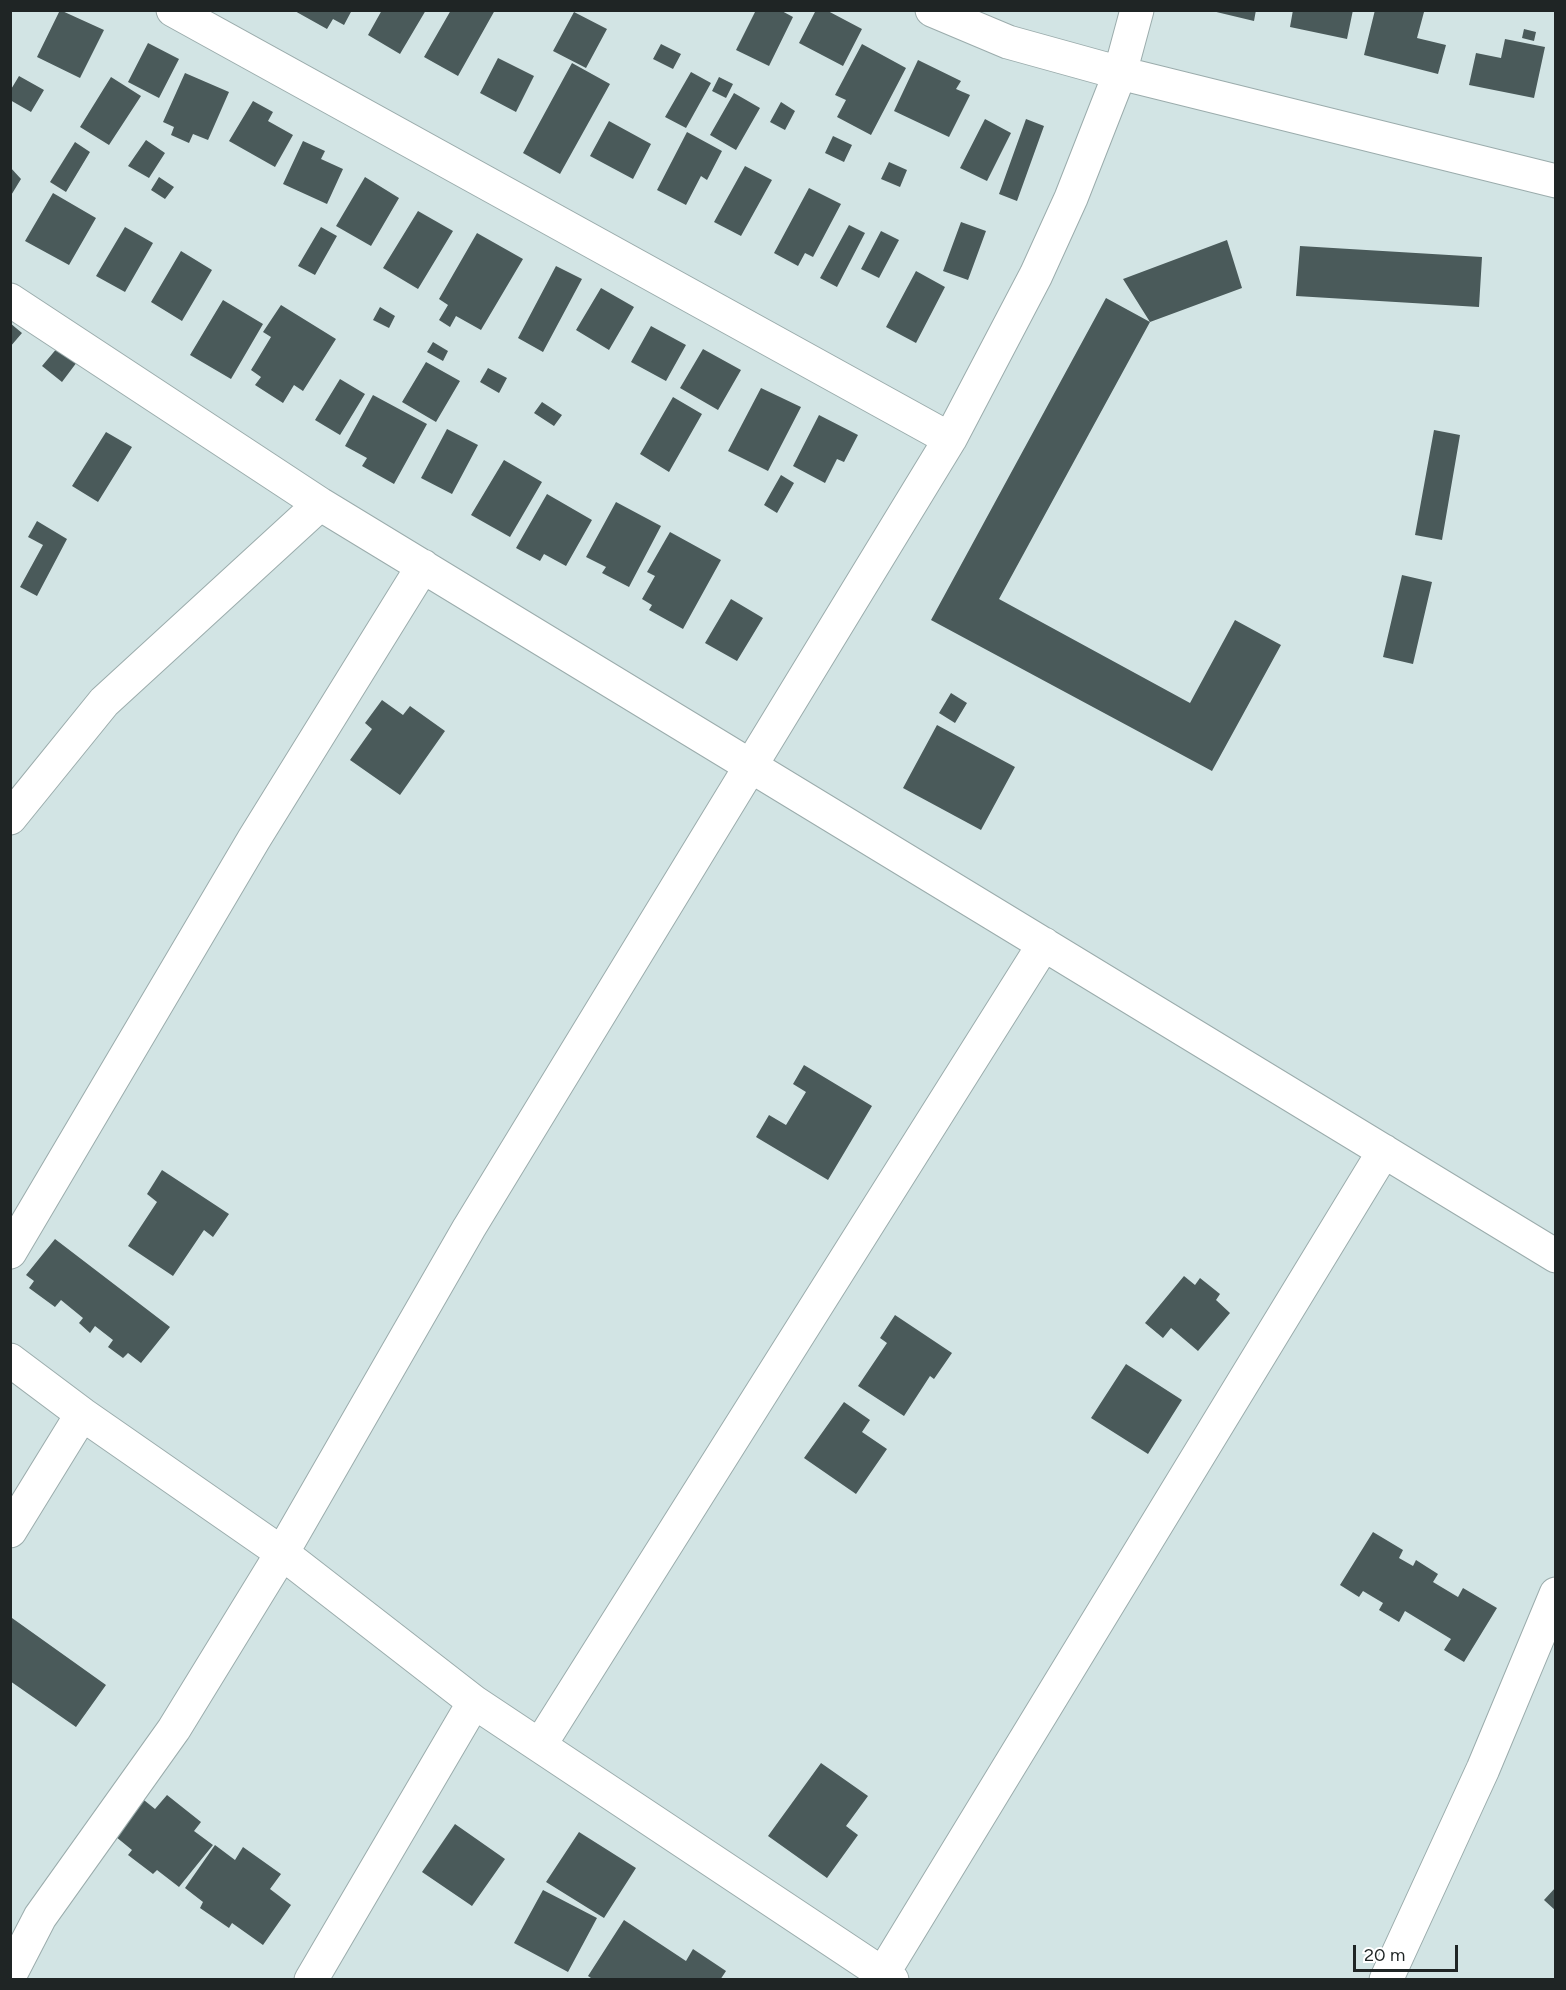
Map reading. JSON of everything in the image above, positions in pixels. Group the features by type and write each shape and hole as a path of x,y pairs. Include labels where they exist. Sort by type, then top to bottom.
{"street":[{"path":"173,10 950,438"},
{"path":"932,10 1008,42 1120,73 1556,181"},
{"path":"10,1975 40,1917 174,1729 282,1553 470,1228 950,438 1045,256 1071,198 1120,73 1137,10"},
{"path":"10,300 320,504 1556,1256"},
{"path":"10,818 104,702 320,504"},
{"path":"10,1252 254,839 423,566"},
{"path":"540,1745 1044,944"},
{"path":"10,1360 82,1414 282,1553 474,1702 884,1977 1384,1151"},
{"path":"10,1531 82,1414"},
{"path":"1386,1980 1484,1769 1556,1594"},
{"path":"311,1980 474,1702"}],"building":[{"path":"60,10 104,30 80,78 37,57"},
{"path":"293,10 352,10 344,25 333,19 327,29"},
{"path":"382,10 426,10 400,54 368,35"},
{"path":"451,10 495,10 458,76 424,57"},
{"path":"756,10 780,10 793,17 769,66 736,50"},
{"path":"816,10 826,10 862,29 843,66 799,43"},
{"path":"1208,10 1256,10 1254,21"},
{"path":"1293,10 1353,10 1347,39 1290,27"},
{"path":"1375,10 1424,12 1417,38 1446,45 1438,74 1364,55"},
{"path":"574,12 607,29 586,68 553,51"},
{"path":"1524,29 1536,32 1534,41 1522,38"},
{"path":"1505,39 1545,47 1534,98 1469,85 1476,53 1501,58"},
{"path":"148,43 179,59 159,98 128,82"},
{"path":"661,44 681,54 673,69 653,59"},
{"path":"862,44 906,68 871,135 837,117 846,100 835,95"},
{"path":"498,58 534,76 516,112 480,93"},
{"path":"918,60 961,81 956,89 970,95 949,137 894,111"},
{"path":"572,63 610,84 560,174 523,153"},
{"path":"691,72 711,83 686,128 665,117"},
{"path":"185,73 229,92 208,140 193,134 189,143 171,135 174,127 163,122"},
{"path":"19,76 44,90 31,112 10,100 10,91"},
{"path":"111,77 141,96 109,145 80,127"},
{"path":"719,77 733,84 726,98 712,91"},
{"path":"734,93 760,108 736,150 710,135"},
{"path":"253,101 273,112 268,121 293,135 275,167 229,141"},
{"path":"781,102 795,111 785,130 770,122"},
{"path":"985,119 1011,133 987,181 960,168"},
{"path":"1026,119 1044,126 1017,201 999,194"},
{"path":"609,121 651,144 633,179 590,156"},
{"path":"687,132 722,151 707,180 701,176 686,205 657,190"},
{"path":"833,136 852,145 844,162 825,153"},
{"path":"146,140 165,153 149,178 128,166"},
{"path":"303,141 325,151 321,159 343,169 327,204 283,184"},
{"path":"75,142 90,152 66,192 50,182"},
{"path":"889,162 907,170 900,187 881,179"},
{"path":"745,166 772,180 741,236 714,222"},
{"path":"10,167 21,179 10,197"},
{"path":"159,177 174,187 165,199 151,190"},
{"path":"365,177 399,198 371,246 336,226"},
{"path":"809,188 841,204 813,257 805,253 798,266 774,253"},
{"path":"53,193 96,218 69,265 25,241"},
{"path":"418,211 453,231 418,289 383,268"},
{"path":"961,222 986,231 968,280 943,271"},
{"path":"849,225 865,233 837,287 820,278"},
{"path":"125,227 153,243 125,292 96,276"},
{"path":"321,227 337,236 315,275 298,266"},
{"path":"881,231 899,240 879,278 861,269"},
{"path":"477,233 523,259 481,330 456,316 450,327 439,320 448,305 439,299"},
{"path":"1227,240 1242,288 1150,322 1123,279"},
{"path":"1300,246 1482,257 1479,307 1296,296"},
{"path":"181,251 212,270 182,321 151,302"},
{"path":"556,266 582,279 543,352 518,338"},
{"path":"916,271 945,287 916,343 886,327"},
{"path":"601,288 634,307 609,350 576,330"},
{"path":"1106,298 1150,322 999,599 1190,703 1235,620 1281,645 1212,771 931,620"},
{"path":"223,300 263,324 231,379 190,355"},
{"path":"281,305 336,339 303,391 294,385 283,403 255,385 261,377 251,370 271,337 263,332"},
{"path":"380,307 395,316 389,328 373,320"},
{"path":"10,323 22,333 10,347"},
{"path":"651,326 686,345 666,381 631,362"},
{"path":"433,342 448,351 443,361 427,352"},
{"path":"58,347 77,362 62,382 42,366"},
{"path":"703,349 741,370 718,410 680,388"},
{"path":"426,362 460,381 436,422 402,402"},
{"path":"488,368 507,378 499,393 480,382"},
{"path":"340,379 365,394 340,435 315,420"},
{"path":"761,388 801,407 768,471 728,451"},
{"path":"373,395 427,424 394,484 362,466 367,458 345,446"},
{"path":"673,397 702,414 669,472 640,454"},
{"path":"542,402 562,415 554,426 534,413"},
{"path":"819,415 858,435 844,462 837,459 825,483 793,466"},
{"path":"447,429 478,445 452,494 421,478"},
{"path":"1434,430 1460,435 1442,540 1415,535"},
{"path":"106,432 132,447 98,502 72,486"},
{"path":"504,460 542,482 510,537 471,515"},
{"path":"781,475 794,483 777,513 764,505"},
{"path":"547,494 592,520 566,566 544,554 540,561 516,548"},
{"path":"616,502 661,526 629,587 602,573 606,567 586,557"},
{"path":"37,521 67,539 37,596 20,587 43,545 28,537"},
{"path":"670,532 721,560 683,629 649,610 652,605 642,599 655,576 647,572"},
{"path":"1402,575 1432,582 1413,664 1383,657"},
{"path":"731,599 763,618 737,661 705,643"},
{"path":"951,693 967,703 955,723 939,713"},
{"path":"382,700 403,715 410,706 445,731 400,795 350,760 372,729 365,723"},
{"path":"937,725 1015,767 981,830 903,788"},
{"path":"804,1065 872,1106 828,1180 756,1137 769,1115 786,1125 806,1092 793,1084"},
{"path":"162,1170 229,1214 213,1237 204,1230 173,1276 128,1246 157,1202 147,1194"},
{"path":"55,1239 170,1327 141,1363 128,1353 123,1358 108,1347 113,1340 95,1326 90,1333 79,1323 83,1318 61,1300 55,1307 29,1288 34,1281 26,1275"},
{"path":"1184,1276 1195,1285 1200,1278 1220,1294 1216,1300 1230,1313 1198,1351 1171,1328 1163,1338 1145,1323"},
{"path":"895,1315 952,1353 934,1379 930,1376 904,1416 858,1386 887,1343 880,1338"},
{"path":"1126,1364 1182,1400 1148,1454 1091,1418"},
{"path":"844,1402 870,1420 862,1432 887,1449 856,1494 804,1458"},
{"path":"1373,1532 1403,1550 1399,1558 1413,1566 1416,1560 1438,1574 1433,1582 1458,1597 1463,1588 1497,1608 1464,1662 1444,1650 1451,1639 1405,1611 1399,1622 1379,1610 1383,1603 1363,1591 1359,1597 1340,1585"},
{"path":"12,1618 106,1685 76,1727 10,1681"},
{"path":"821,1763 868,1796 846,1826 858,1835 827,1878 768,1836"},
{"path":"167,1795 201,1822 194,1831 213,1845 179,1887 157,1870 153,1874 128,1855 132,1850 110,1832 139,1796 155,1809"},
{"path":"455,1824 505,1859 472,1906 422,1872"},
{"path":"579,1832 636,1868 604,1918 546,1882"},
{"path":"215,1845 235,1860 243,1847 281,1874 270,1889 291,1905 263,1945 232,1923 229,1928 200,1908 203,1902 185,1888"},
{"path":"1556,1887 1556,1911 1544,1900"},
{"path":"543,1890 597,1918 568,1972 514,1943"},
{"path":"624,1920 686,1961 693,1949 726,1971 720,1980 594,1980 588,1976"}]}
